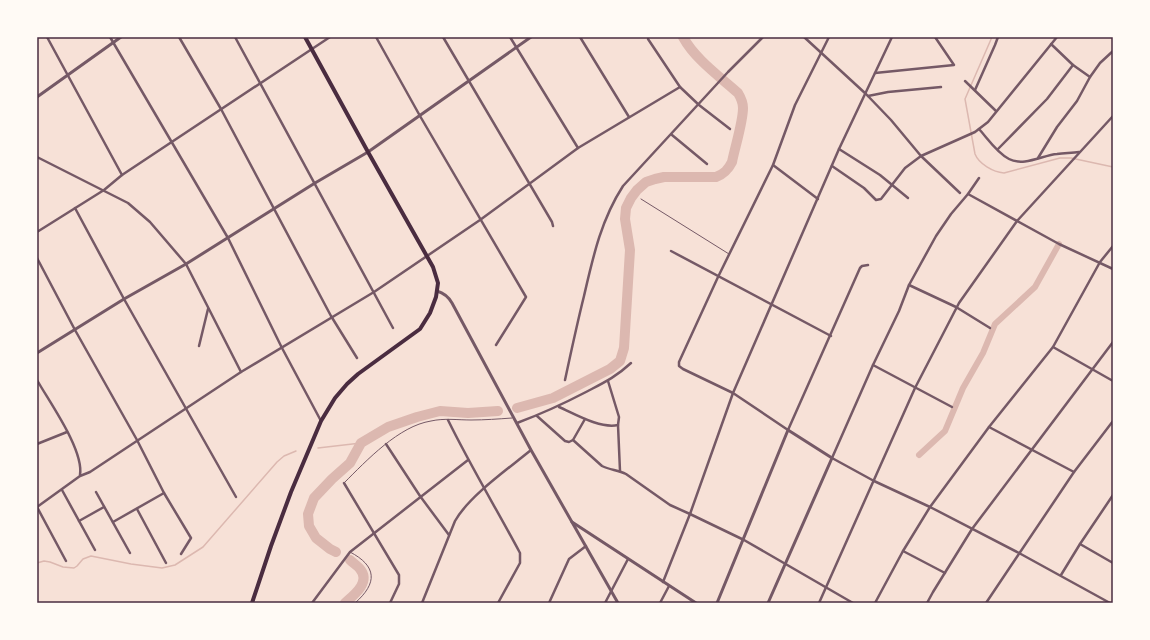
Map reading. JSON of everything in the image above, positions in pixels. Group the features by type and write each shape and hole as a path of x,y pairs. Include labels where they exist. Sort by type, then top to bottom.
{"main road":[{"path":"252,603 289,498 321,421 347,384 358,374 413,336 420,329 430,313 437,292 437,276 428,256 368,152 305,37"}],"street":[{"path":"47,37 122,175"},
{"path":"110,37 228,238 282,348 321,421"},
{"path":"37,97 121,37"},
{"path":"179,37 221,109 331,316 357,358"},
{"path":"235,37 393,328"},
{"path":"37,232 104,190 122,175 330,37"},
{"path":"376,37 420,116 526,297 496,345"},
{"path":"443,37 530,184 553,226"},
{"path":"510,37 578,148"},
{"path":"37,353 124,299 186,264 315,183 368,152 531,37"},
{"path":"580,37 629,117"},
{"path":"565,380 595,249 602,227 623,186 672,135 718,83 764,37"},
{"path":"804,37 867,95 891,120 921,156 960,193"},
{"path":"829,37 795,104 773,165 718,277 679,362 679,366 733,393 832,458 874,481 930,507 1019,553 1110,603"},
{"path":"663,582 690,514 733,393 839,149 867,95 875,73 892,37"},
{"path":"875,73 954,65 934,37"},
{"path":"974,89 998,37"},
{"path":"832,166 879,200 905,168 921,156 975,132 988,122 1057,37"},
{"path":"648,39 680,87 699,105 730,129"},
{"path":"1050,44 1090,77"},
{"path":"1038,158 1057,127 1077,101 1090,77 1100,63 1113,51"},
{"path":"998,149 1047,99 1074,65"},
{"path":"964,81 996,111"},
{"path":"66,561 37,507 80,476 90,472 241,372 282,348 331,316 374,292 480,220 578,148 680,87"},
{"path":"867,95 942,87"},
{"path":"819,603 914,388 956,307 1017,221 1113,116"},
{"path":"979,129 1010,160 1020,162 1057,154 1080,152"},
{"path":"672,135 707,164"},
{"path":"839,149 880,175 908,198"},
{"path":"37,157 128,203 150,222 186,264 241,372"},
{"path":"773,165 818,199"},
{"path":"768,603 873,365 899,311 909,285 936,236 979,178"},
{"path":"968,194 1061,244 1113,269"},
{"path":"75,208 124,299 236,497"},
{"path":"875,603 903,551 930,507 989,427 1053,347 1100,262 1113,246"},
{"path":"671,251 831,336"},
{"path":"37,258 164,492 192,538 181,554"},
{"path":"717,603 788,430 860,268 868,264"},
{"path":"909,285 956,307 990,328"},
{"path":"437,292 443,293 452,303 531,450 618,603"},
{"path":"199,346 209,308"},
{"path":"927,603 972,529 1113,342"},
{"path":"1053,347 1113,381"},
{"path":"517,423 559,406 608,381 618,375 630,363"},
{"path":"873,365 952,407"},
{"path":"37,380 77,452 81,464 80,476"},
{"path":"608,381 619,417 620,471"},
{"path":"559,406 585,419 612,426 618,425"},
{"path":"537,416 565,441 569,442 573,440 585,419"},
{"path":"448,420 468,460 520,553 520,563 498,603"},
{"path":"986,603 1074,472 1113,421"},
{"path":"989,427 1074,472"},
{"path":"37,444 67,432"},
{"path":"573,440 602,466 608,469 620,471 670,505 744,540 853,603"},
{"path":"386,444 420,496 449,536"},
{"path":"422,603 455,521 463,509 485,488 531,450"},
{"path":"312,603 350,552 468,460"},
{"path":"344,483 397,571 400,580 390,603"},
{"path":"62,490 95,550"},
{"path":"96,492 130,553"},
{"path":"113,522 164,492"},
{"path":"1061,575 1113,495"},
{"path":"80,521 104,507"},
{"path":"136,509 166,563"},
{"path":"571,520 696,603"},
{"path":"1080,544 1113,563"},
{"path":"549,603 569,559 586,546"},
{"path":"903,551 945,573"},
{"path":"605,603 628,559"},
{"path":"660,603 669,586"}],"lane":[{"path":"641,199 729,254"},
{"path":"344,483 386,444 406,430 417,425 429,421 514,417"},
{"path":"350,552 360,557 366,563 371,570 372,577 368,589 356,603"}],"waterway":[{"path":"517,408 553,398 610,369 620,361 624,348 630,250 625,219 626,208 637,190 646,182 664,177 716,177 726,171 732,162 743,114 741,99 738,93 715,74 694,53 683,37"},
{"path":"992,37 965,99 977,158 991,169 1004,173 1060,158 1071,158 1113,167"},
{"path":"919,455 945,431 963,388 983,353 995,324 1035,287 1059,244"},
{"path":"336,552 316,538 309,526 308,514 314,498 350,463 361,443 388,427 440,411 468,413 498,411"},
{"path":"318,448 361,443"},
{"path":"37,563 44,561 63,567 74,568 83,559 91,556 131,564 162,568 175,565 203,547 277,462 284,456 296,451"},
{"path":"345,603 360,588 364,579 360,569 350,560"}]}
